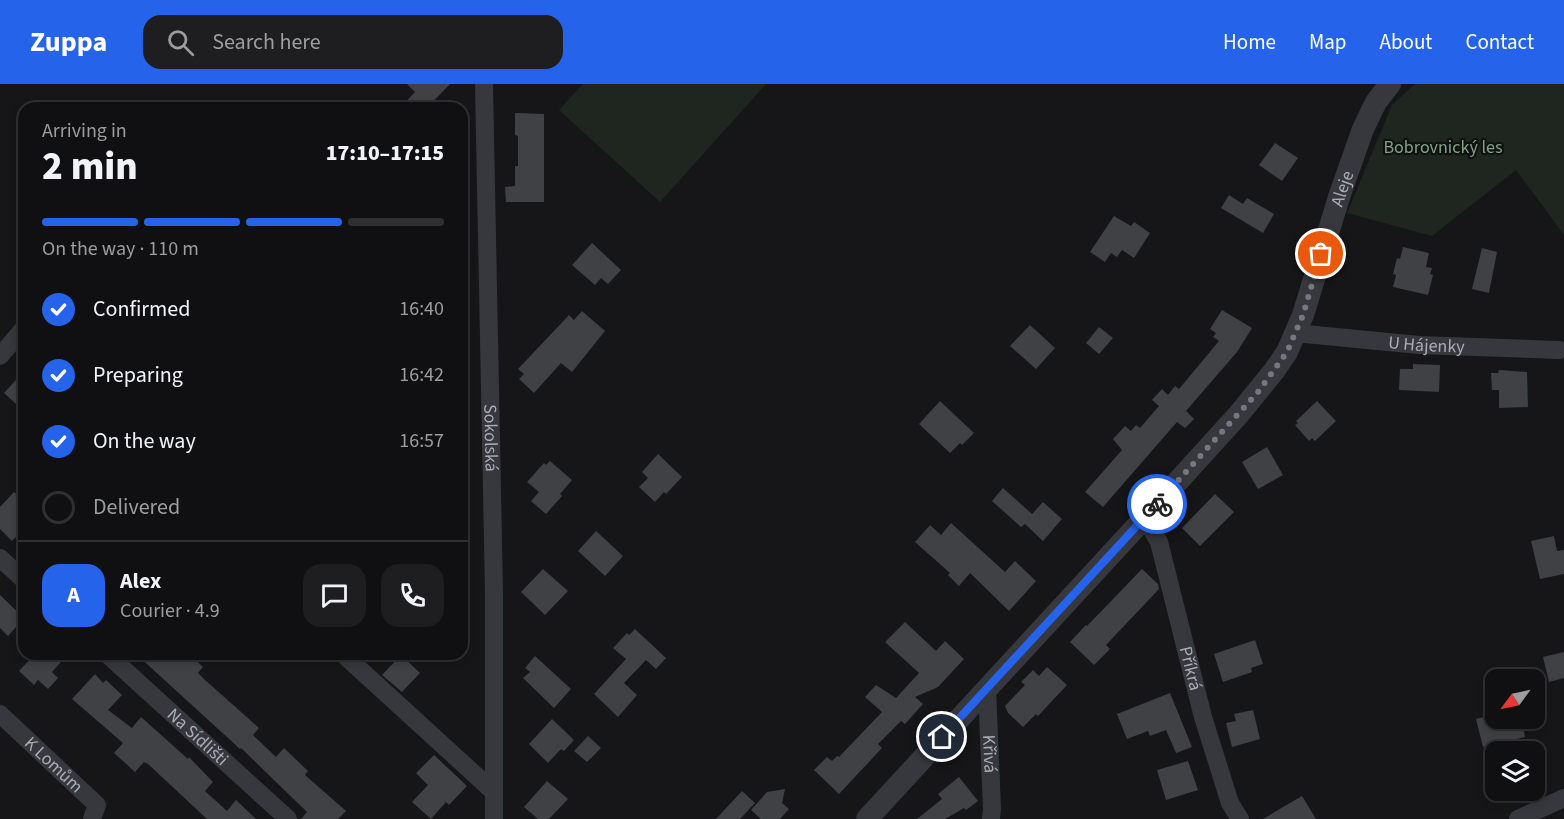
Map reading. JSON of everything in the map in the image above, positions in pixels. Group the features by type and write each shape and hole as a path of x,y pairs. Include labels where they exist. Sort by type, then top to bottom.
{"street":[{"name":"Sokolská","path":"484,84 493,557 494,819"},
{"name":"Aleje","path":"867,819 1258,392 1287,352 1303,315 1355,149 1376,102 1390,84"},
{"name":"U Hájenky","path":"1295,333 1419,345 1559,350"},
{"path":"0,356 18,335"},
{"name":"Příkrá","path":"1142,519 1159,542 1203,717 1230,803 1240,819"},
{"path":"0,558 18,574"},
{"name":"Na Sídlišti","path":"114,660 288,819"},
{"path":"350,660 494,792"},
{"name":"Křivá","path":"987,688 991,819"},
{"name":"K Lomům","path":"0,714 97,805 92,819"},
{"path":"1518,819 1564,798"}],"green space":[{"path":"583,84 766,84 660,202 559,110"},
{"name":"Bobrovnický les","path":"1415,84 1564,84 1564,235 1516,170 1432,236 1347,213 1392,105"}],"building":[{"path":"407,84 450,84 433,102 406,102 415,92"},
{"path":"515,113 544,114 544,202 506,202 505,187 515,186 515,166 518,166"},
{"path":"1275,143 1298,158 1282,181 1259,165"},
{"path":"1229,195 1243,204 1247,198 1274,214 1263,233 1221,208"},
{"path":"1114,216 1131,226 1134,222 1150,233 1134,258 1122,250 1117,257 1111,253 1105,262 1090,252"},
{"path":"592,243 621,270 608,284 601,278 595,285 572,265"},
{"path":"1403,247 1429,253 1426,267 1432,268 1430,274 1433,275 1428,295 1393,287 1397,258 1400,259"},
{"path":"1482,248 1497,252 1489,293 1472,289"},
{"path":"1222,310 1252,328 1237,352 1186,411 1194,419 1185,428 1177,422 1103,507 1085,492 1122,450 1113,439 1125,426 1131,431 1136,425 1140,428 1159,406 1152,400 1162,389 1168,395 1175,386 1179,389 1219,341 1213,337 1216,333 1210,329"},
{"path":"582,311 605,331 572,372 561,363 534,393 519,379 524,374 518,369 569,315 574,320"},
{"path":"1030,325 1055,348 1036,369 1010,346"},
{"path":"1099,327 1113,338 1099,354 1086,343"},
{"path":"1413,364 1440,365 1439,392 1399,390 1400,369 1413,369"},
{"path":"1499,370 1527,372 1528,407 1499,408 1499,390 1492,390 1491,373 1498,373"},
{"path":"18,378 18,406 4,393"},
{"path":"940,401 974,433 950,453 919,424"},
{"path":"1317,401 1336,421 1315,441 1312,438 1309,441 1295,425 1298,423 1296,421"},
{"path":"1267,447 1283,475 1258,489 1242,462"},
{"path":"658,454 682,477 655,502 639,487 648,478 642,472"},
{"path":"550,461 572,480 546,514 531,501 539,492 527,482 544,463 546,465"},
{"path":"1003,488 1032,514 1043,502 1062,519 1043,541 1025,524 1021,527 992,501"},
{"path":"14,492 18,496 18,534 12,541 0,529 0,507"},
{"path":"1215,494 1234,512 1200,546 1182,528"},
{"path":"951,523 1005,572 1015,561 1036,581 1009,611 970,573 959,586 948,575 950,573 915,542 930,525 941,535"},
{"path":"596,531 623,556 605,576 578,551"},
{"path":"1554,536 1557,551 1564,550 1564,574 1540,579 1531,541"},
{"path":"543,569 568,591 545,615 521,592"},
{"path":"1142,569 1158,584 1159,589 1106,645 1110,649 1094,665 1070,642"},
{"path":"0,595 18,612 18,625 8,636 0,628"},
{"path":"905,622 936,651 945,641 964,659 938,687 915,697 923,704 905,724 901,721 878,744 882,748 839,794 814,770 827,757 832,761 837,756 839,757 882,712 865,697 876,685 896,698 919,673 885,642"},
{"path":"635,629 666,658 656,669 646,660 624,683 637,695 618,717 594,694 626,659 613,648 627,633 629,635"},
{"path":"1255,640 1263,664 1251,668 1252,672 1223,682 1214,654"},
{"path":"1564,652 1564,678 1549,682 1543,657"},
{"path":"535,656 571,689 554,708 523,678 530,672 525,668"},
{"path":"29,660 63,660 52,672 58,678 48,689 38,680 34,685 19,671"},
{"path":"143,660 195,660 203,667 198,673 259,728 253,735 276,757 284,748 308,771 305,775 346,811 338,819 301,819 307,812"},
{"path":"396,660 406,660 420,673 402,692 382,675"},
{"path":"1047,667 1067,685 1038,716 1036,714 1023,727 1008,713 1005,706 1025,685 1021,682 1033,670 1039,676"},
{"path":"95,674 103,683 106,680 122,695 108,710 132,728 141,717 188,759 189,757 213,782 205,791 227,811 236,800 256,819 207,819 148,764 144,762 135,772 114,753 123,743 72,699"},
{"path":"1170,693 1192,747 1176,753 1166,730 1150,736 1148,731 1127,739 1117,714"},
{"path":"1253,710 1260,739 1232,747 1226,723 1236,721 1234,714"},
{"path":"1485,717 1485,729 1523,729 1525,737 1508,741 1485,741 1483,747 1476,719"},
{"path":"552,719 574,740 564,751 561,749 548,763 529,744"},
{"path":"588,736 601,748 587,762 574,751"},
{"path":"434,755 467,786 449,805 446,802 431,819 412,802 428,785 416,773"},
{"path":"1188,761 1198,790 1166,800 1157,770"},
{"path":"959,777 978,801 966,810 964,808 945,819 917,819 942,799 938,794"},
{"path":"547,781 568,799 549,819 538,819 524,807"},
{"path":"785,789 782,803 789,809 780,819 761,819 751,810 767,792"},
{"path":"742,791 755,803 740,819 716,819"},
{"path":"1302,796 1316,819 1263,819"}],"way so far":[{"path":"1157,504 1258,392 1287,352 1303,315 1321,254"}],"route":[{"path":"942,737 1157,504"}]}
